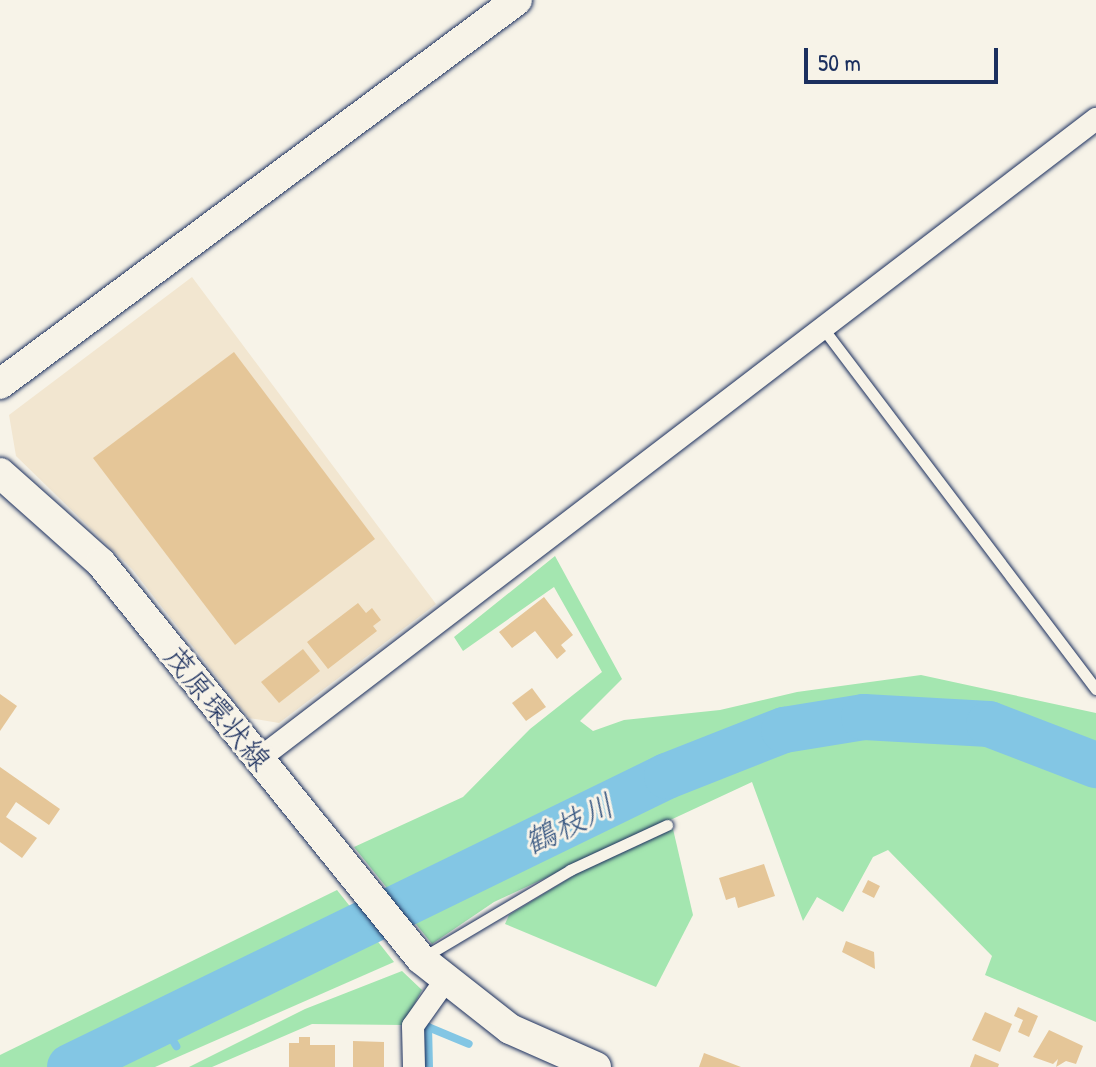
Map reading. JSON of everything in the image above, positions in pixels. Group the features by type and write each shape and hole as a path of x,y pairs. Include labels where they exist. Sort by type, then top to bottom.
{"main road":[{"path":"0,384 517,0"},
{"name":"茂原環状線","path":"0,473 101,563 421,959 445,981 510,1029 596,1067"}],"street":[{"path":"259,759 1096,119"},
{"path":"414,1067 413,1026 445,981"}],"lane":[{"path":"822,326 1096,689"},
{"path":"421,959 570,870 667,825"}],"shaded area":[{"path":"192,277 436,604 279,723 249,718 132,569 16,456 9,415"}],"green space":[{"path":"555,556 622,679 580,721 593,731 624,720 720,710 797,692 921,675 1096,713 1096,1022 985,975 992,956 888,850 873,857 843,912 817,897 803,921 752,782 494,902 432,944 354,847 463,797 530,729 602,672 554,587 463,651 454,637"},
{"path":"673,829 693,915 656,987 505,924 509,915 578,873"},
{"path":"337,890 360,919 52,1067 0,1067 0,1055"},
{"path":"371,933 394,962 155,1067 89,1067"},
{"path":"402,971 422,990 403,1025 312,1024 212,1067 189,1067 305,1009"}],"building":[{"path":"234,352 375,539 235,645 93,458"},
{"path":"544,597 573,635 561,645 566,651 557,659 535,631 512,648 499,632"},
{"path":"358,603 366,613 372,608 381,620 373,626 377,631 328,669 307,642"},
{"path":"303,649 320,671 279,703 261,682"},
{"path":"532,688 546,707 526,721 512,703"},
{"path":"0,694 17,706 0,731"},
{"path":"0,767 60,809 49,825 16,802 6,817 37,838 22,858 0,842"},
{"path":"764,864 775,896 738,908 735,897 726,900 719,878"},
{"path":"868,880 880,886 874,898 862,892"},
{"path":"846,941 874,952 875,969 842,952"},
{"path":"1018,1007 1038,1016 1029,1037 1018,1032 1023,1020 1014,1016"},
{"path":"985,1012 1012,1024 1000,1052 972,1040"},
{"path":"1049,1030 1083,1046 1076,1064 1066,1061 1056,1067 1058,1059 1053,1064 1033,1057"},
{"path":"299,1037 310,1037 310,1045 335,1045 335,1067 289,1067 289,1043 299,1043"},
{"path":"353,1041 384,1042 384,1067 353,1067"},
{"path":"704,1053 741,1067 699,1067"},
{"path":"975,1054 999,1064 998,1067 970,1067"}],"waterway":[{"name":"鶴枝川","path":"70,1067 667,776 784,730 864,717 989,724 1096,765"},
{"path":"163,1024 176,1046"},
{"path":"429,1067 428,1027 469,1044"}]}
